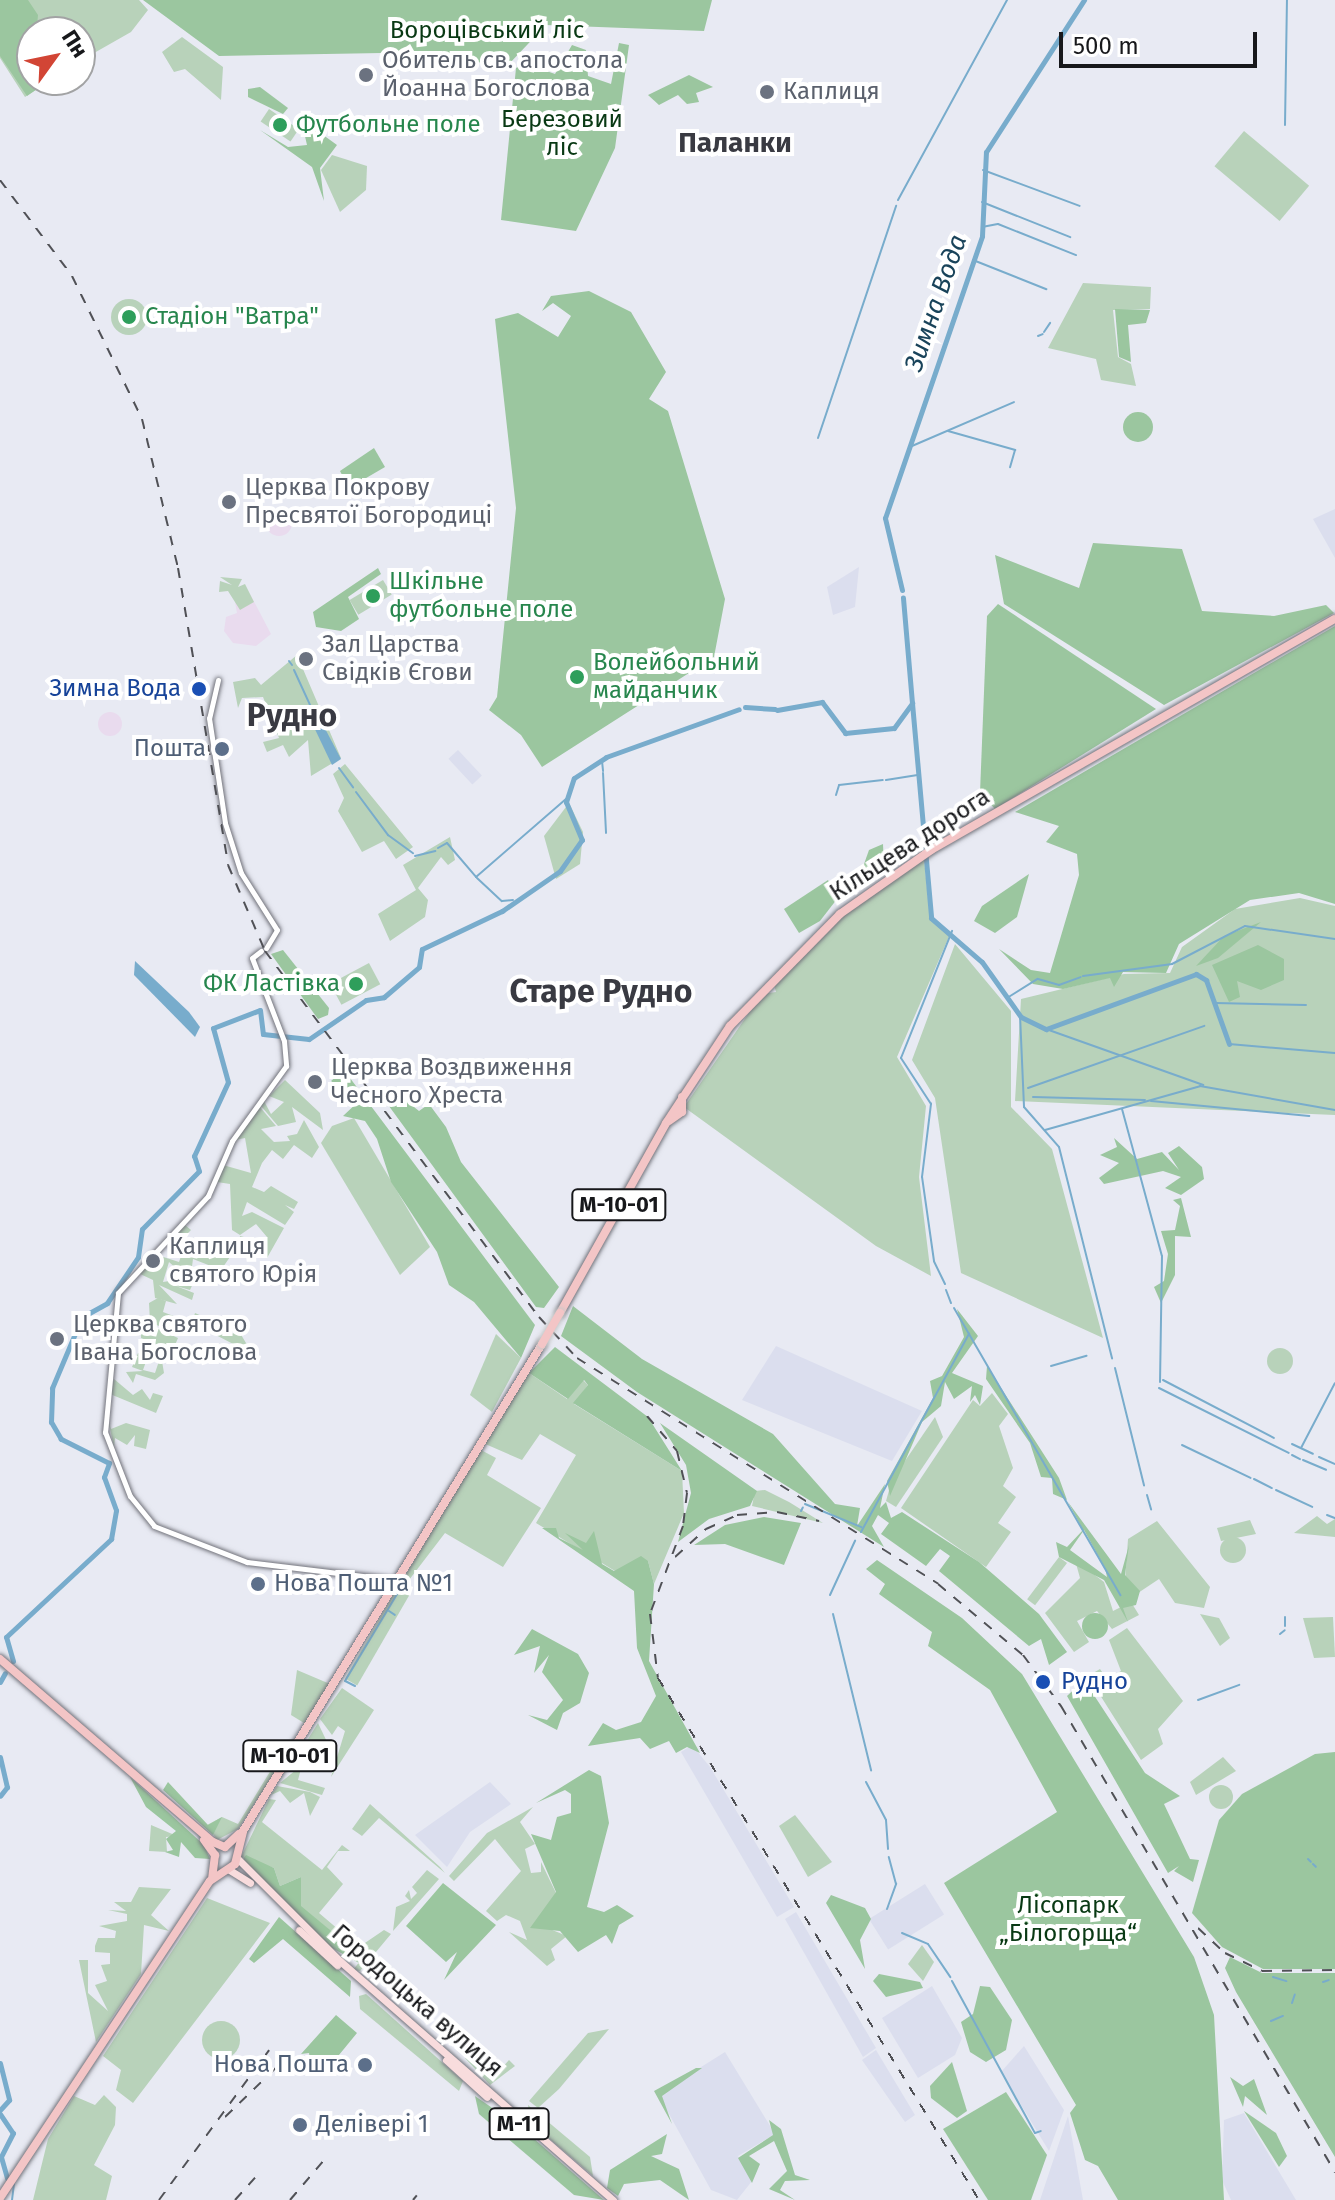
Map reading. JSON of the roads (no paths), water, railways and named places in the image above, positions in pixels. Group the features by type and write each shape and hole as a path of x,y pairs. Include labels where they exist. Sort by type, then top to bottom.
{"highway":[{"name":"Кільцева дорога","path":"397,1580 542,1344 682,1096 708,1058 807,944 931,850 1335,619"},
{"name":"М-10-01","path":"0,2198 211,1880 226,1869 236,1856 243,1831 397,1580"},
{"name":"М-11","path":"0,1662 76,1724 226,1869"},
{"name":"М-11","path":"0,1662 236,1856"},
{"name":"М-10-01","path":"211,1880 215,1859 243,1831"}],"main road":[{"path":"218,680 209,718 229,843 277,938 252,958 284,1041 284,1072 232,1141 211,1193 115,1299 105,1432 147,1520 247,1562 397,1580"},
{"name":"Городоцька вулиця","path":"236,1856 329,1951 613,2200"},
{"name":"Городоцька вулиця","path":"226,1869 606,2200"}],"water":[{"path":"320,719 341,759 332,765 312,723"},
{"path":"135,961 189,1012 200,1027 195,1037 134,975"}],"waterway":[{"path":"898,200 1007,0"},
{"name":"Зимна Вода","path":"902,590 885,518 982,236 986,152 1084,0"},
{"path":"1285,125 1287,0"},
{"path":"983,170 1080,206"},
{"path":"982,202 1070,237"},
{"path":"818,438 896,206"},
{"path":"982,227 998,224 1076,255"},
{"path":"973,260 1046,289"},
{"path":"1044,332 1050,323"},
{"path":"1038,336 1043,334"},
{"path":"912,446 1014,402"},
{"path":"948,431 1015,450 1010,467"},
{"name":"Зимна Вода","path":"777,710 822,702 845,733 894,728 912,703 903,597"},
{"path":"289,661 292,665"},
{"path":"294,670 316,718"},
{"path":"912,703 931,918 982,962 1021,1017 1046,1029 1196,974 1206,980 1229,1044"},
{"name":"Зимна Вода","path":"745,707 775,709"},
{"name":"Зимна Вода","path":"13,1661 6,1637 111,1539 116,1510 104,1477 109,1463 61,1439 51,1422 52,1388 82,1317 107,1303 138,1257 142,1229 199,1171 194,1156 228,1082 213,1028 260,1010 263,1034 309,1039 366,1000 384,997 419,967 422,949 502,911 560,871 582,840 566,802 574,778 606,757 739,709"},
{"path":"602,761 603,771"},
{"path":"339,768 353,787"},
{"path":"603,773 606,833"},
{"path":"886,780 918,775"},
{"path":"836,795 839,785 883,780"},
{"path":"356,792 388,835 413,853"},
{"path":"438,848 447,843 476,877 566,799"},
{"path":"415,856 435,851"},
{"path":"477,878 502,901 513,900"},
{"path":"1083,976 1172,964 1245,926 1335,939"},
{"path":"945,1284 934,1261 922,1177 931,1104 901,1058 952,931"},
{"path":"1007,998 1038,979 1059,985 1081,977"},
{"path":"1215,1003 1306,1005"},
{"path":"1020,1015 1024,1107 1059,1147 1112,1358"},
{"path":"1028,1088 1204,1026"},
{"path":"1046,1029 1203,1085"},
{"path":"1229,1044 1335,1053"},
{"path":"1045,1130 1200,1086 1335,1110"},
{"path":"1033,1097 1145,1100"},
{"path":"1151,1101 1309,1116"},
{"path":"1122,1109 1162,1256 1160,1382"},
{"path":"946,1290 951,1303"},
{"path":"861,1532 969,1334 954,1308"},
{"path":"969,1334 1120,1595"},
{"path":"1051,1366 1087,1356"},
{"path":"1115,1368 1144,1485"},
{"path":"1163,1380 1274,1438"},
{"path":"1301,1448 1335,1383"},
{"path":"1159,1388 1289,1453"},
{"path":"1292,1444 1313,1454"},
{"path":"1182,1445 1251,1478"},
{"path":"1292,1455 1300,1459"},
{"path":"1319,1457 1335,1464"},
{"path":"1303,1460 1326,1470"},
{"path":"1254,1479 1272,1488"},
{"path":"1276,1490 1312,1507"},
{"path":"1147,1495 1151,1509"},
{"path":"805,1504 861,1527"},
{"path":"801,1511 803,1507"},
{"path":"1327,1515 1335,1518"},
{"path":"830,1595 855,1541"},
{"path":"355,1686 345,1681 400,1589 409,1594"},
{"path":"389,1611 395,1615"},
{"path":"833,1614 871,1770"},
{"path":"1285,1617 1285,1626"},
{"path":"1280,1634 1285,1630"},
{"name":"Зимна Вода","path":"0,1682 5,1673"},
{"path":"1198,1700 1239,1685"},
{"name":"Зимна Вода","path":"0,1757 7,1787 0,1796"},
{"path":"866,1782 886,1820 888,1849"},
{"path":"887,1909 896,1884 889,1857"},
{"path":"1308,1859 1311,1862"},
{"path":"1313,1864 1316,1867"},
{"path":"902,1933 928,1944 950,1977"},
{"path":"1273,1977 1286,1981"},
{"path":"1323,1982 1329,1980"},
{"path":"952,1981 1035,2133 1041,2131"},
{"path":"1292,2003 1295,1994"},
{"path":"1271,2021 1283,2016"},
{"name":"Зимна Вода","path":"0,2063 9,2100 0,2110"},
{"name":"Зимна Вода","path":"0,2114 13,2133 1,2157 7,2178"},
{"path":"12,2200 14,2184"}],"railway":[{"path":"0,180 72,276 142,419 178,568 228,865 265,951 539,1317 577,1358 938,1584 1023,1655 1061,1706 1335,2172"},
{"path":"647,1416 677,1451 687,1493 683,1526 650,1614 658,1678 979,2200"},
{"path":"675,1557 706,1529 737,1515 777,1512 819,1521"},
{"path":"1198,1928 1225,1953 1262,1971 1335,1970"},
{"path":"159,2200 269,2050"},
{"path":"225,2117 282,2062"},
{"path":"290,2200 325,2159"},
{"path":"235,2200 255,2178"},
{"path":"413,2200 417,2195"}],"place":[{"name":"Обитель св. апостола Йоанна Богослова","path":"366,75"},
{"name":"Каплиця","path":"767,92"},
{"name":"Футбольне поле","path":"280,125"},
{"name":"Стадіон \"Ватра\"","path":"129,317"},
{"name":"Церква Покрову Пресвятої Богородиці","path":"229,502"},
{"name":"Шкільне футбольне поле","path":"373,596"},
{"name":"Зал Царства Свідків Єгови","path":"306,659"},
{"name":"Волейбольний майданчик","path":"577,677"},
{"name":"Зимна Вода","path":"199,689"},
{"name":"Пошта","path":"222,749"},
{"name":"ФК Ластівка","path":"356,984"},
{"name":"Церква Воздвиження Чесного Хреста","path":"315,1082"},
{"name":"Каплиця святого Юрія","path":"153,1261"},
{"name":"Церква святого Івана Богослова","path":"57,1339"},
{"name":"Нова Пошта №1","path":"258,1584"},
{"name":"Рудно","path":"1043,1682"},
{"name":"Нова Пошта","path":"365,2065"},
{"name":"Делівері 1","path":"300,2125"}],"district":[{"name":"Паланки","path":"735,143"},
{"name":"Рудно","path":"292,715"},
{"name":"Старе Рудно","path":"601,991"}],"park label":[{"name":"Вороцівський ліс","path":"487,31"},
{"name":"Березовий ліс","path":"562,134"},
{"name":"Лісопарк „Білогорща“","path":"1068,1920"}]}
